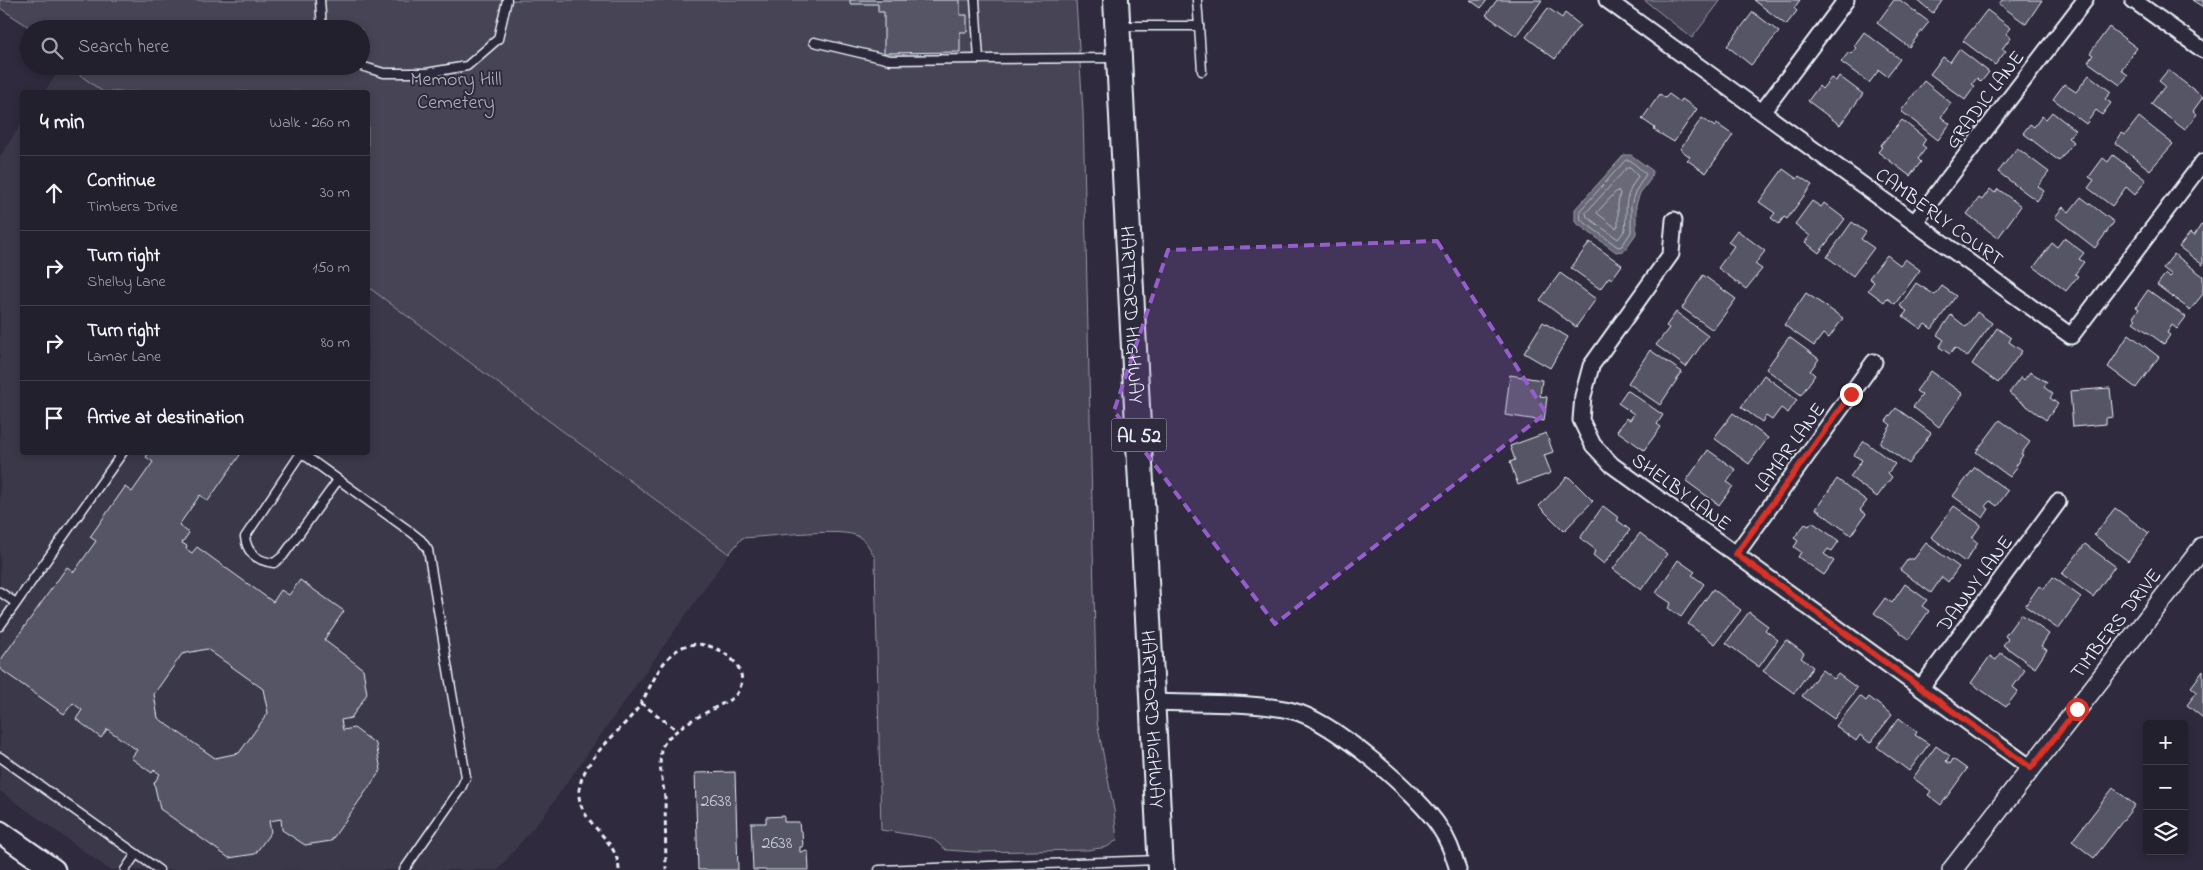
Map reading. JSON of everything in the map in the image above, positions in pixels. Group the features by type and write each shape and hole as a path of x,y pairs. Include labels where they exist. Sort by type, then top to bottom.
{"main road":[{"name":"HARTFORD HIGHWAY","path":"1116,0 1161,865"},
{"path":"0,832 54,870"}],"street":[{"name":"CAMBERLY COURT","path":"1607,0 1763,111 2071,336 2203,162"},
{"path":"1763,111 1846,0"},
{"name":"GRADIC LANE","path":"1915,222 2085,0"},
{"path":"2132,0 2203,50"},
{"name":"SHELBY LANE","path":"1674,220 1671,254 1591,366 1583,396 1581,420 1594,445 1612,465 2031,768"},
{"name":"LAMAR LANE","path":"1736,554 1874,362"},
{"name":"DANNY LANE","path":"1922,688 2058,502"},
{"name":"TIMBERS DRIVE","path":"1952,870 2203,547"},
{"path":"1153,702 1270,706 1296,711 1317,721 1354,745 1405,789 1426,810 1440,828 1453,853 1458,870"}],"lane":[{"path":"320,0 321,20"},
{"path":"370,69 384,73 426,73 467,66 498,39 507,0"},
{"path":"975,0 980,60"},
{"path":"1197,0 1202,71"},
{"path":"1118,26 1199,26"},
{"path":"814,42 890,60 1120,58"},
{"path":"0,626 121,455"},
{"path":"300,455 245,537 246,547 254,556 263,561 274,563 283,556 338,480"},
{"path":"304,455 412,532 428,550 466,777 461,788 404,870"},
{"path":"0,592 16,603"},
{"path":"0,757 159,870"},
{"path":"125,870 136,854"},
{"path":"879,870 1161,865"}],"path":[{"path":"619,870 616,852 588,818 582,807 579,794 580,786 594,758 641,703 656,676 678,649 701,645 717,650 732,658 741,672 743,680 738,693 727,703 695,718 677,730 664,744 660,754 665,798 666,870"},
{"path":"641,703 677,730"}],"highlighted area":[{"path":"1437,241 1546,413 1275,624 1114,411 1168,250"}],"shaded area":[{"path":"56,75 80,75 100,90 45,90"},
{"path":"20,126 20,455 370,455 370,288 729,554 545,814 498,870 110,870 0,791 0,156"}],"green space":[{"name":"Memory Hill Cemetery","path":"0,0 1076,0 1083,112 1097,722 1114,810 1117,840 1107,847 1088,850 975,852 946,850 932,838 881,830 875,558 867,545 859,537 845,533 800,534 742,538 729,554 370,288 370,90 100,90 80,75 370,75 370,20 20,21 0,8"},
{"path":"1644,0 1721,0 1692,38"}],"water":[{"path":"1624,155 1631,155 1653,171 1650,180 1640,193 1636,205 1636,234 1624,251 1616,252 1575,222 1575,209"}],"building":[{"path":"850,0 960,0 960,15 967,15 967,32 960,32 960,52 884,53 884,12 878,12 878,4 850,4"},
{"path":"1470,0 1487,0 1481,8"},
{"path":"1497,0 1542,0 1516,36 1486,15"},
{"path":"1754,0 1800,0 1794,8 1797,11 1786,25"},
{"path":"1894,0 1900,0 1929,22 1909,47 1877,23"},
{"path":"1917,0 1943,0 1933,13"},
{"path":"2002,0 2042,0 2026,24 1999,4"},
{"path":"2192,0 2203,0 2203,7"},
{"path":"1548,8 1562,18 1565,13 1580,25 1555,59 1526,37"},
{"path":"1987,10 2011,28 2006,34 2011,37 2002,49 2006,51 1995,65 1963,41"},
{"path":"1753,12 1779,32 1751,65 1727,46"},
{"path":"2109,27 2137,48 2121,70 2128,75 2120,85 2088,62 2093,55 2090,53"},
{"path":"1864,32 1900,59 1887,76 1879,70 1869,83 1841,62 1849,52 1851,54 1856,48 1854,46"},
{"path":"1959,49 1989,72 1981,82 1977,78 1972,84 1975,86 1965,100 1930,74 1943,57 1950,62"},
{"path":"2168,70 2203,97 2193,111 2197,114 2185,130 2151,104 2165,86 2159,81"},
{"path":"2089,75 2111,92 2105,99 2111,103 2102,115 2096,110 2086,124 2053,99 2064,84 2076,92"},
{"path":"1839,76 1863,94 1840,125 1808,101 1819,86 1822,89 1831,78 1836,81"},
{"path":"1924,81 1951,103 1941,117 1950,124 1938,140 1901,111"},
{"path":"1660,94 1665,98 1669,94 1680,102 1682,99 1697,109 1674,142 1654,130 1655,128 1642,119"},
{"path":"2052,112 2075,130 2068,138 2074,142 2059,161 2023,133 2030,124 2034,127 2042,116 2046,119"},
{"path":"2139,117 2173,144 2150,170 2115,143 2122,133 2125,135"},
{"path":"1702,118 1715,127 1717,124 1733,135 1706,173 1687,160 1690,157 1680,149"},
{"path":"1902,120 1926,139 1922,145 1926,148 1918,159 1921,162 1910,176 1878,152 1882,147 1880,146"},
{"path":"2017,148 2049,172 2038,186 2044,191 2037,201 1998,172"},
{"path":"2113,155 2146,180 2135,195 2126,187 2112,206 2088,188 2094,180 2089,177 2103,158 2108,162"},
{"path":"1783,169 1797,179 1799,176 1812,185 1787,219 1784,217 1779,224 1771,218 1775,213 1759,202"},
{"path":"1990,189 1995,193 1998,189 2021,206 1998,238 1967,214 1979,198 1982,200"},
{"path":"2081,197 2114,222 2095,248 2055,217 2063,207 2069,212"},
{"path":"1812,201 1821,207 1824,203 1845,219 1819,253 1805,242 1810,236 1795,224"},
{"path":"1852,222 1866,232 1861,239 1874,248 1853,276 1827,257"},
{"path":"2201,225 2203,226 2203,265 2179,247 2190,233 2194,236"},
{"path":"1737,230 1765,251 1755,264 1762,269 1746,289 1718,268 1734,246 1728,242"},
{"path":"2064,238 2084,253 2079,259 2084,262 2075,274 2078,276 2066,291 2034,267 2052,243 2057,247"},
{"path":"1590,242 1622,265 1612,279 1609,277 1600,289 1571,268"},
{"path":"2174,254 2203,276 2203,294 2190,310 2157,285 2166,274 2170,277 2172,275 2163,268"},
{"path":"1887,255 1900,265 1905,259 1920,270 1895,304 1887,298 1884,302 1868,290 1874,282 1869,278"},
{"path":"1560,273 1596,299 1576,327 1540,300"},
{"path":"1703,275 1736,299 1713,330 1682,308"},
{"path":"1916,283 1935,295 1942,286 1956,296 1932,329 1925,324 1921,329 1903,316 1907,311 1900,306"},
{"path":"2148,290 2186,317 2177,329 2172,325 2167,333 2170,335 2164,344 2133,322 2136,319 2133,317 2139,309 2136,307"},
{"path":"1806,293 1843,318 1829,338 1823,334 1814,346 1784,325"},
{"path":"1676,312 1708,336 1686,367 1656,345 1669,328 1666,326"},
{"path":"1977,312 1992,323 1967,357 1955,348 1950,354 1939,347 1944,340 1937,335 1951,315 1966,327"},
{"path":"1543,322 1568,337 1550,368 1524,353"},
{"path":"1997,328 2011,338 2009,342 2022,351 1998,383 1972,364"},
{"path":"2129,334 2159,357 2136,388 2108,367"},
{"path":"1789,337 1819,359 1810,371 1815,375 1801,395 1766,369"},
{"path":"1650,350 1682,372 1660,405 1628,383"},
{"path":"1931,371 1963,394 1939,427 1913,407 1922,395 1916,391"},
{"path":"2030,372 2047,382 2044,387 2053,394 2050,398 2058,404 2046,420 2009,393 2021,377 2024,380"},
{"path":"1510,375 1542,380 1540,396 1547,397 1544,421 1505,415"},
{"path":"1764,375 1797,400 1788,413 1781,408 1772,420 1766,416 1762,422 1741,407"},
{"path":"2110,388 2113,417 2106,418 2106,424 2073,427 2070,391"},
{"path":"1627,390 1663,415 1657,424 1661,427 1644,450 1617,431 1627,418 1630,420 1634,414 1618,403"},
{"path":"1896,408 1931,433 1909,464 1880,443 1891,425 1886,421"},
{"path":"1733,413 1768,438 1749,464 1714,438"},
{"path":"2000,420 2030,442 2021,454 2023,455 2015,466 2017,468 2010,477 1976,452"},
{"path":"1546,433 1553,452 1544,455 1551,473 1518,485 1510,462 1515,460 1510,446"},
{"path":"1864,441 1895,464 1888,473 1892,477 1877,497 1850,477 1862,460 1854,455"},
{"path":"1708,450 1736,470 1727,482 1733,486 1719,505 1686,481"},
{"path":"147,455 240,455 208,501 200,495 179,525 189,533 182,543 187,546 186,549 192,553 197,547 273,602 281,590 289,595 300,580 344,611 324,640 363,669 367,694 351,718 341,720 343,730 354,728 376,744 381,770 331,841 305,845 282,830 281,819 269,821 271,832 255,854 229,858 160,809 154,783 160,774 154,770 152,773 131,758 137,750 107,729 101,738 76,719 82,710 73,703 64,714 0,669 0,661 67,567 74,572 96,541 90,537 125,487 132,492 153,462 146,457","holes":["207,649 263,689 268,713 239,753 215,758 158,718 154,694 182,654"]},
{"path":"1975,467 2008,491 1997,506 1990,501 1985,506 1989,509 1983,518 1953,496"},
{"path":"1568,476 1593,501 1564,531 1539,506"},
{"path":"1837,479 1867,501 1860,510 1866,514 1851,535 1816,509"},
{"path":"1603,506 1619,518 1617,520 1630,530 1604,564 1593,555 1596,550 1580,538"},
{"path":"1954,506 1981,525 1972,538 1978,543 1965,562 1931,537"},
{"path":"2115,508 2149,533 2128,561 2094,535"},
{"path":"1812,522 1839,541 1832,551 1828,549 1824,554 1834,561 1824,575 1798,557 1801,552 1794,547 1798,541 1794,538 1805,524 1809,526"},
{"path":"1640,533 1667,554 1641,590 1613,569"},
{"path":"1926,543 1959,567 1948,582 1942,577 1931,593 1900,570 1908,559 1914,559"},
{"path":"2085,544 2115,566 2093,597 2062,574"},
{"path":"1678,560 1695,572 1692,575 1704,584 1681,617 1668,608 1671,603 1656,593"},
{"path":"2053,577 2081,597 2058,629 2025,606 2039,586 2044,589"},
{"path":"1905,584 1927,600 1922,606 1929,611 1909,639 1874,613 1885,598 1892,603"},
{"path":"1713,589 1741,610 1715,644 1688,624"},
{"path":"1749,612 1768,626 1765,630 1778,640 1759,667 1726,643"},
{"path":"2021,614 2049,634 2041,646 2047,650 2035,668 2003,645 2008,639 2005,636"},
{"path":"1786,640 1804,653 1801,658 1813,667 1794,693 1763,671"},
{"path":"2001,653 2025,670 2013,687 2018,691 2006,707 1971,683 1990,656 1996,660"},
{"path":"1822,670 1834,679 1838,674 1857,688 1834,719 1802,696"},
{"path":"2203,671 2203,718 2187,705 2197,692 2191,687"},
{"path":"1860,696 1866,701 1869,697 1892,715 1870,743 1860,735 1856,741 1836,726"},
{"path":"1899,718 1917,732 1915,735 1929,744 1909,771 1877,747"},
{"path":"1936,746 1950,756 1946,761 1950,764 1953,759 1967,769 1941,805 1928,795 1931,791 1913,778"},
{"path":"735,772 738,870 698,870 695,773"},
{"path":"2113,788 2135,805 2094,858 2072,841"},
{"path":"784,816 784,822 799,822 800,831 802,831 803,847 800,847 800,852 808,851 809,870 753,870 751,823 766,823 766,817"}],"route":[{"path":"1851,394 1736,554 2031,768 2077,709"}]}
